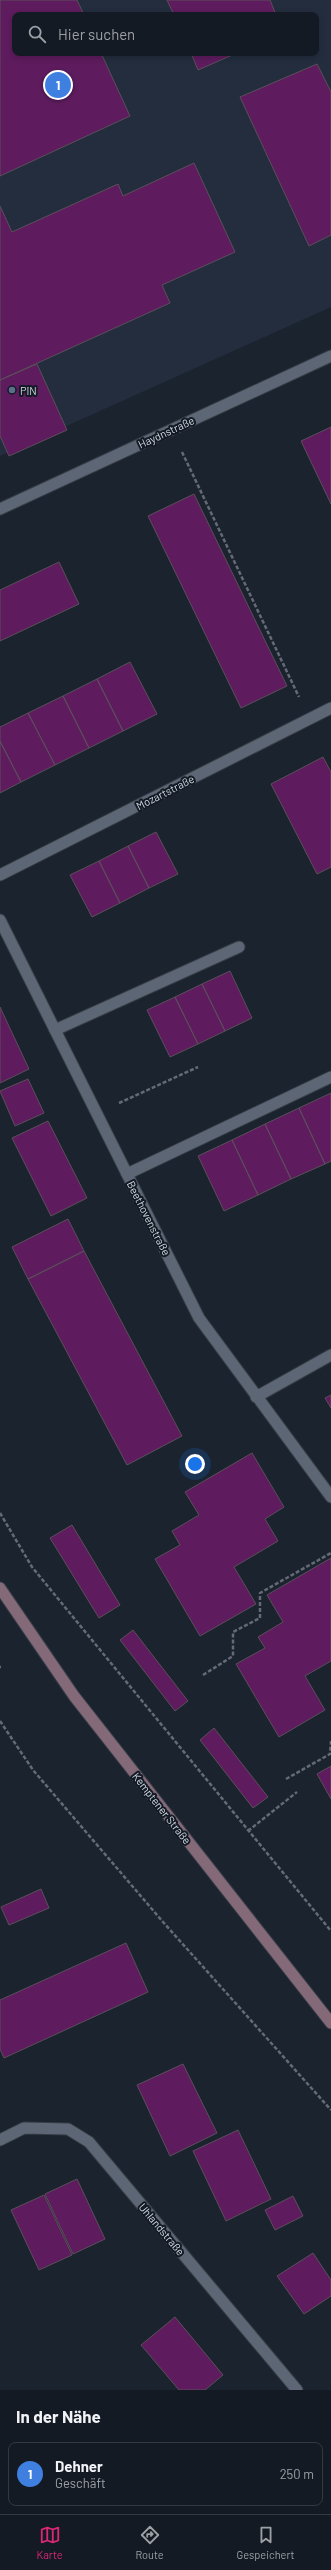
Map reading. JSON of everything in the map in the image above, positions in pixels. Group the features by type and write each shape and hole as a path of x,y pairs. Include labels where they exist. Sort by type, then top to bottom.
{"main road":[{"name":"Kemptener Straße","path":"0,1588 74,1696 331,2023"}],"street":[{"name":"Haydnstraße","path":"0,509 331,356"},
{"name":"Mozartstraße","path":"0,875 331,708"},
{"name":"Beethovenstraße","path":"0,920 199,1318 331,1497"},
{"path":"55,1030 239,947"},
{"path":"127,1174 331,1077"},
{"path":"256,1397 331,1355"},
{"name":"Uhlandstraße","path":"0,2140 24,2128 68,2129 89,2142 297,2390"}],"path":[{"path":"171,430 309,719"},
{"path":"97,1113 198,1067"},
{"path":"0,1513 32,1567 331,1931"},
{"path":"203,1675 233,1656 233,1632 260,1618 260,1593 331,1553"},
{"path":"0,1721 33,1770 163,1922 331,2110"},
{"path":"286,1779 330,1754 331,1741"},
{"path":"248,1831 297,1792"}],"shaded area":[{"path":"0,0 331,0 331,307 0,456"}],"building":[{"path":"0,0 77,0 83,12 12,12 12,56 102,56 130,116 0,176"},
{"path":"167,0 270,0 275,12 173,12"},
{"path":"192,56 230,56 198,70"},
{"path":"317,64 331,92 331,235 309,246 240,97"},
{"path":"194,163 235,252 162,285 170,303 0,380 0,206 12,232 118,184 123,196"},
{"path":"37,364 67,430 9,456 0,436 0,380"},
{"path":"331,427 331,504 301,441"},
{"path":"194,494 287,686 241,708 148,516"},
{"path":"59,562 79,604 0,641 0,590"},
{"path":"130,662 157,714 123,731 97,679"},
{"path":"97,679 123,731 89,748 63,696"},
{"path":"63,696 89,748 55,765 28,713"},
{"path":"28,713 55,765 21,782 0,741 0,727"},
{"path":"0,741 21,782 0,793"},
{"path":"323,757 331,772 331,867 317,874 271,784"},
{"path":"156,832 178,874 149,888 128,846"},
{"path":"128,846 149,888 120,903 99,861"},
{"path":"99,861 120,903 92,917 70,875"},
{"path":"230,971 252,1018 225,1031 202,984"},
{"path":"202,984 225,1031 198,1044 175,997"},
{"path":"175,997 198,1044 170,1057 147,1010"},
{"path":"0,1007 29,1069 0,1083"},
{"path":"28,1079 44,1113 15,1126 0,1091"},
{"path":"331,1093 331,1161 325,1164 299,1108"},
{"path":"299,1108 325,1164 291,1179 265,1124"},
{"path":"48,1121 87,1198 51,1216 12,1138"},
{"path":"265,1124 291,1179 258,1195 232,1140"},
{"path":"232,1140 258,1195 224,1211 198,1156"},
{"path":"68,1219 84,1251 28,1279 12,1247"},
{"path":"84,1251 182,1436 127,1465 28,1279"},
{"path":"331,1395 331,1408 325,1398"},
{"path":"252,1453 284,1507 265,1519 278,1541 234,1567 256,1604 200,1636 155,1559 180,1545 172,1531 199,1515 185,1492"},
{"path":"72,1525 120,1605 99,1618 50,1538"},
{"path":"331,1558 331,1661 305,1676 325,1710 279,1737 236,1664 265,1648 258,1637 283,1622 267,1595"},
{"path":"133,1630 188,1701 175,1711 120,1640"},
{"path":"214,1728 268,1797 253,1808 200,1740"},
{"path":"331,1766 331,1799 317,1774"},
{"path":"41,1889 49,1908 9,1925 1,1907"},
{"path":"126,1943 148,1992 4,2058 0,2049 0,2000"},
{"path":"183,2064 217,2133 170,2156 137,2085"},
{"path":"238,2130 271,2199 226,2221 193,2151"},
{"path":"77,2179 105,2239 73,2254 45,2194"},
{"path":"44,2195 72,2255 39,2270 11,2210"},
{"path":"293,2196 303,2216 275,2230 265,2210"},
{"path":"313,2253 331,2280 331,2296 304,2314 277,2276"},
{"path":"175,2317 223,2375 205,2390 179,2390 141,2345"}],"place":[{"name":"Dehner","path":"58,85"},
{"name":"PIN","path":"12,390"}]}
